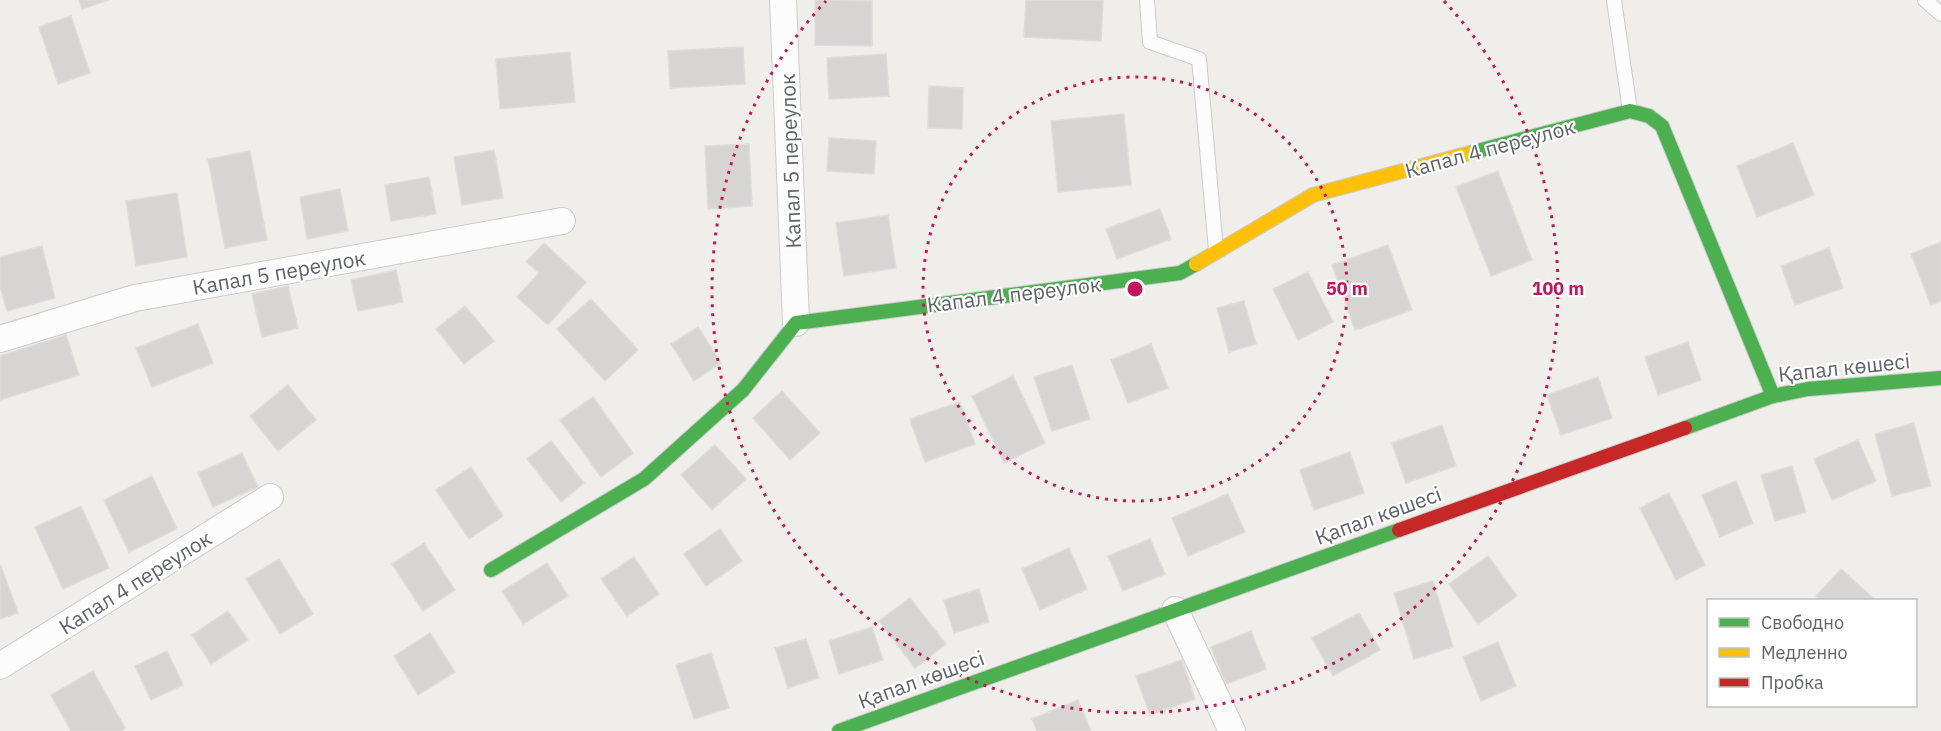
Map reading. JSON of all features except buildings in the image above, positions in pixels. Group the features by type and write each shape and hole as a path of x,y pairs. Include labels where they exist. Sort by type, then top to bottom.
{"street":[{"name":"Капал 5 переулок","path":"783,0 796,323"},
{"name":"Капал 4 переулок","path":"796,323 1180,273 1313,195 1630,111"},
{"path":"1630,111 1649,116 1662,126 1773,396"},
{"name":"Капал 5 переулок","path":"0,339 135,298 561,221"},
{"path":"491,570 644,479 743,390 796,323"},
{"name":"Қапал көшесі","path":"839,731 1773,396 1808,389 1941,378"},
{"name":"Капал 4 переулок","path":"0,666 270,497"},
{"path":"1175,610 1232,731"}],"lane":[{"path":"1147,0 1150,42 1199,59 1216,251"},
{"path":"1614,0 1630,111"},
{"path":"1925,0 1941,14"}],"traffic: fast":[{"path":"1470,153 1630,111 1649,116 1662,126 1773,396"},
{"path":"491,570 644,479 743,390 796,323 1180,273 1196,264"},
{"path":"1685,428 1773,396 1808,389 1941,378"},
{"path":"839,731 1399,530"}],"traffic: slow":[{"path":"1196,264 1313,195 1470,153"}],"traffic: jam":[{"path":"1399,530 1685,428"}]}
